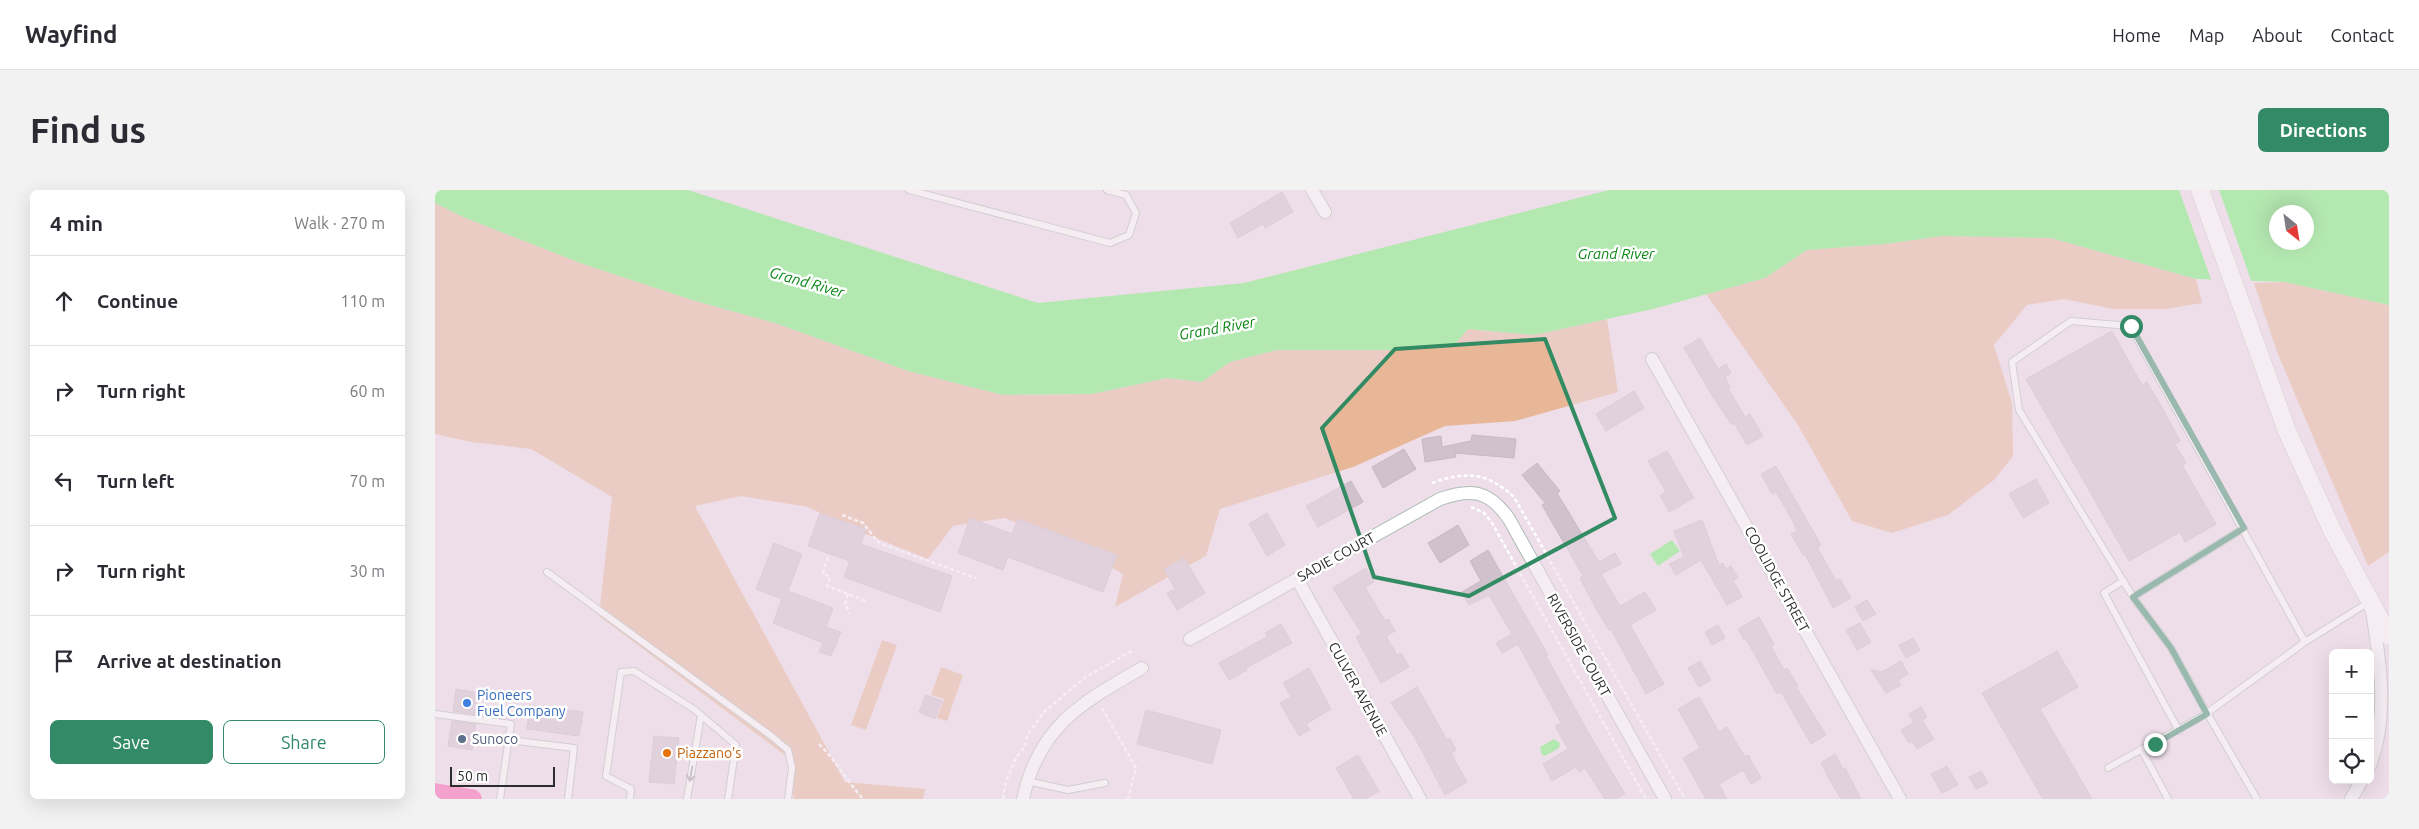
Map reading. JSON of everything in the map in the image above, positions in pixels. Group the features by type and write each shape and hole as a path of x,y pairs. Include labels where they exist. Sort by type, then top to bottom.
{"main road":[{"path":"435,794 461,798"}],"street":[{"path":"1312,190 1325,212"},
{"path":"2200,190 2245,320 2287,431 2332,530 2389,636"},
{"name":"COOLIDGE STREET","path":"1653,359 1900,799"},
{"name":"SADIE COURT","path":"1190,639 1440,499 1471,491 1487,497"},
{"name":"RIVERSIDE COURT","path":"1487,497 1501,508 1509,519 1665,799"},
{"name":"CULVER AVENUE","path":"1297,578 1420,799"},
{"path":"2370,601 2385,687 2382,726 2374,757"},
{"path":"1023,799 1027,781 1043,744 1061,722 1095,695 1142,668"},
{"path":"2351,799 2360,784"}],"lane":[{"path":"909,190 1111,243 1129,234 1136,213 1126,195 1107,190"},
{"path":"2257,799 2171,648 2133,597 2019,410 2012,362 2071,321 2131,326 2244,528 2305,642"},
{"path":"2133,597 2244,528"},
{"path":"547,572 788,750 792,768 788,799"},
{"path":"2123,580 2104,593 2179,730"},
{"path":"2108,768 2207,714 2305,642 2370,601"},
{"path":"630,799 631,789 606,776 621,672 634,671 701,715 736,745 728,799"},
{"path":"435,714 511,724 501,799"},
{"path":"687,799 701,715"},
{"path":"509,740 574,748 568,799"},
{"path":"2141,749 2169,799"},
{"path":"1027,781 1068,790 1105,783"}],"path":[{"path":"1464,507 1471,506 1484,513 1492,523 1647,799"},
{"path":"842,515 863,523 879,543 976,578"},
{"path":"829,557 823,573 830,576 827,586 866,601"},
{"path":"848,594 845,604 850,614"},
{"path":"1095,695 1136,768 1128,799"},
{"path":"819,744 835,760 846,780 863,799"}],"highlighted area":[{"path":"1545,339 1615,518 1469,596 1374,577 1322,428 1395,349"}],"shaded area":[{"path":"435,203 463,217 583,264 692,300 775,323 908,371 1003,395 1092,394 1167,378 1202,382 1230,362 1277,350 1409,350 1455,344 1468,329 1534,335 1607,319 1618,392 1515,421 1445,426 1353,467 1220,509 1206,556 1115,607 1123,574 1085,551 1005,518 953,526 928,559 851,528 808,507 741,496 695,506 845,782 925,789 923,799 794,799 786,756 599,616 612,497 531,449 471,442 435,434"},
{"path":"1943,236 2051,238 2196,279 2202,303 2165,309 2113,309 2064,299 2027,305 1994,345 2012,403 2013,456 1994,480 1948,515 1892,533 1852,521 1798,425 1706,294 1765,278 1807,250 1885,244"},
{"path":"2285,282 2389,305 2389,552 2368,566 2277,352 2254,283"},
{"path":"882,640 897,645 866,730 851,725"},
{"path":"941,667 963,675 947,721 937,718 944,699 931,695"}],"water":[{"name":"Grand River","path":"435,190 688,190 1038,303 1244,283 1609,190 2389,190 2389,305 2285,282 2196,279 2051,238 1943,236 1885,244 1807,250 1765,278 1653,309 1534,335 1468,329 1455,344 1409,350 1277,350 1230,362 1202,382 1167,378 1092,394 1003,395 908,371 775,323 692,300 583,264 463,217 435,203"},
{"path":"1672,540 1680,551 1658,566 1650,554"},
{"path":"1554,739 1560,743 1559,748 1545,756 1542,755 1540,747"}],"pier":[{"path":"2179,190 2219,190 2252,283 2212,282"}],"building":[{"path":"1282,192 1293,212 1265,228 1263,224 1238,238 1230,223"},
{"path":"2112,331 2142,385 2147,382 2163,409 2180,441 2175,444 2186,463 2182,465 2216,524 2185,542 2180,532 2129,561 2026,379"},
{"path":"1700,338 1718,369 1726,364 1731,373 1725,377 1730,387 1728,388 1745,417 1750,414 1763,436 1747,445 1734,423 1732,425 1713,397 1684,348"},
{"path":"1634,391 1644,408 1606,431 1596,414"},
{"path":"1472,435 1516,439 1514,458 1455,453 1456,457 1425,462 1422,439 1441,436 1442,447 1471,441"},
{"path":"1404,449 1416,469 1383,488 1372,467"},
{"path":"1667,451 1694,498 1669,512 1660,495 1666,492 1648,461"},
{"path":"1537,463 1560,491 1557,493 1599,562 1615,553 1621,564 1601,574 1620,606 1645,592 1656,610 1630,625 1664,684 1646,694 1611,629 1609,630 1595,607 1580,578 1583,576 1542,505 1545,503 1522,475"},
{"path":"1776,466 1821,545 1817,547 1836,581 1840,579 1851,598 1833,608 1805,554 1803,555 1791,534 1797,531 1794,523 1776,492 1772,494 1761,474"},
{"path":"2036,479 2049,503 2023,518 2009,494"},
{"path":"1351,481 1363,502 1318,527 1306,506"},
{"path":"820,513 866,529 861,544 952,576 940,612 844,577 850,561 808,546"},
{"path":"1267,513 1285,545 1267,556 1249,524"},
{"path":"970,518 1012,534 1018,519 1117,555 1103,592 1008,557 1003,570 958,553"},
{"path":"1702,520 1719,565 1723,563 1726,569 1731,566 1738,578 1733,580 1742,597 1727,605 1701,560 1676,575 1669,564 1684,557 1674,531"},
{"path":"1458,525 1469,545 1440,563 1428,543"},
{"path":"774,543 802,554 788,591 833,608 826,627 841,632 831,656 819,652 823,643 773,623 782,599 756,589"},
{"path":"1488,550 1548,655 1546,656 1588,732 1625,794 1616,799 1605,799 1585,768 1579,772 1576,767 1552,781 1543,764 1568,749 1555,726 1561,723 1518,644 1502,653 1496,643 1512,634 1489,595 1469,605 1462,592 1481,581 1470,561"},
{"path":"1184,558 1205,593 1177,610 1167,593 1175,589 1164,569"},
{"path":"1366,568 1374,582 1365,587 1385,621 1388,619 1395,631 1386,636 1397,655 1401,653 1409,667 1381,683 1356,637 1362,634 1333,588"},
{"path":"1867,600 1876,614 1863,621 1855,607"},
{"path":"1759,617 1774,644 1771,646 1784,670 1787,668 1798,686 1796,687 1826,735 1811,744 1783,695 1781,692 1777,694 1746,639 1744,640 1738,629"},
{"path":"1860,623 1871,642 1857,650 1846,630"},
{"path":"1281,624 1292,643 1246,668 1247,670 1229,680 1219,663 1267,637 1265,633"},
{"path":"1718,625 1725,638 1712,645 1705,632"},
{"path":"1913,638 1920,650 1906,658 1899,645"},
{"path":"2057,651 2078,687 2040,709 2092,799 2043,799 1982,693"},
{"path":"1700,661 1711,680 1699,687 1688,668"},
{"path":"1901,661 1908,674 1898,680 1901,685 1886,693 1871,670 1882,672"},
{"path":"1309,668 1331,709 1306,724 1310,730 1299,736 1280,703 1291,697 1283,683"},
{"path":"1417,687 1447,740 1450,738 1456,750 1451,753 1467,782 1445,795 1415,738 1391,703"},
{"path":"456,689 479,693 477,715 453,711"},
{"path":"926,695 942,701 935,719 919,712"},
{"path":"1699,697 1719,732 1727,727 1745,757 1748,755 1761,778 1751,784 1743,770 1719,784 1727,799 1706,799 1683,758 1700,748 1678,709"},
{"path":"530,705 583,712 579,736 527,729"},
{"path":"1921,707 1927,717 1922,720 1934,739 1917,749 1912,741 1909,743 1901,730 1914,722 1909,714"},
{"path":"1146,710 1221,730 1212,764 1137,744"},
{"path":"452,721 476,724 472,750 448,746"},
{"path":"654,736 679,738 674,784 649,782"},
{"path":"1835,754 1843,769 1845,768 1861,799 1841,799 1828,777 1821,763"},
{"path":"1358,755 1379,791 1365,799 1354,799 1336,768"},
{"path":"1947,766 1958,785 1942,793 1931,774"},
{"path":"1981,771 1988,783 1976,789 1969,777"}],"place":[{"name":"Pioneers Fuel Company","path":"467,703"},
{"name":"Sunoco","path":"462,739"},
{"name":"Piazzano's","path":"667,753"}],"route":[{"path":"2131,326 2244,528 2133,597 2171,648 2207,714 2155,744"}]}
